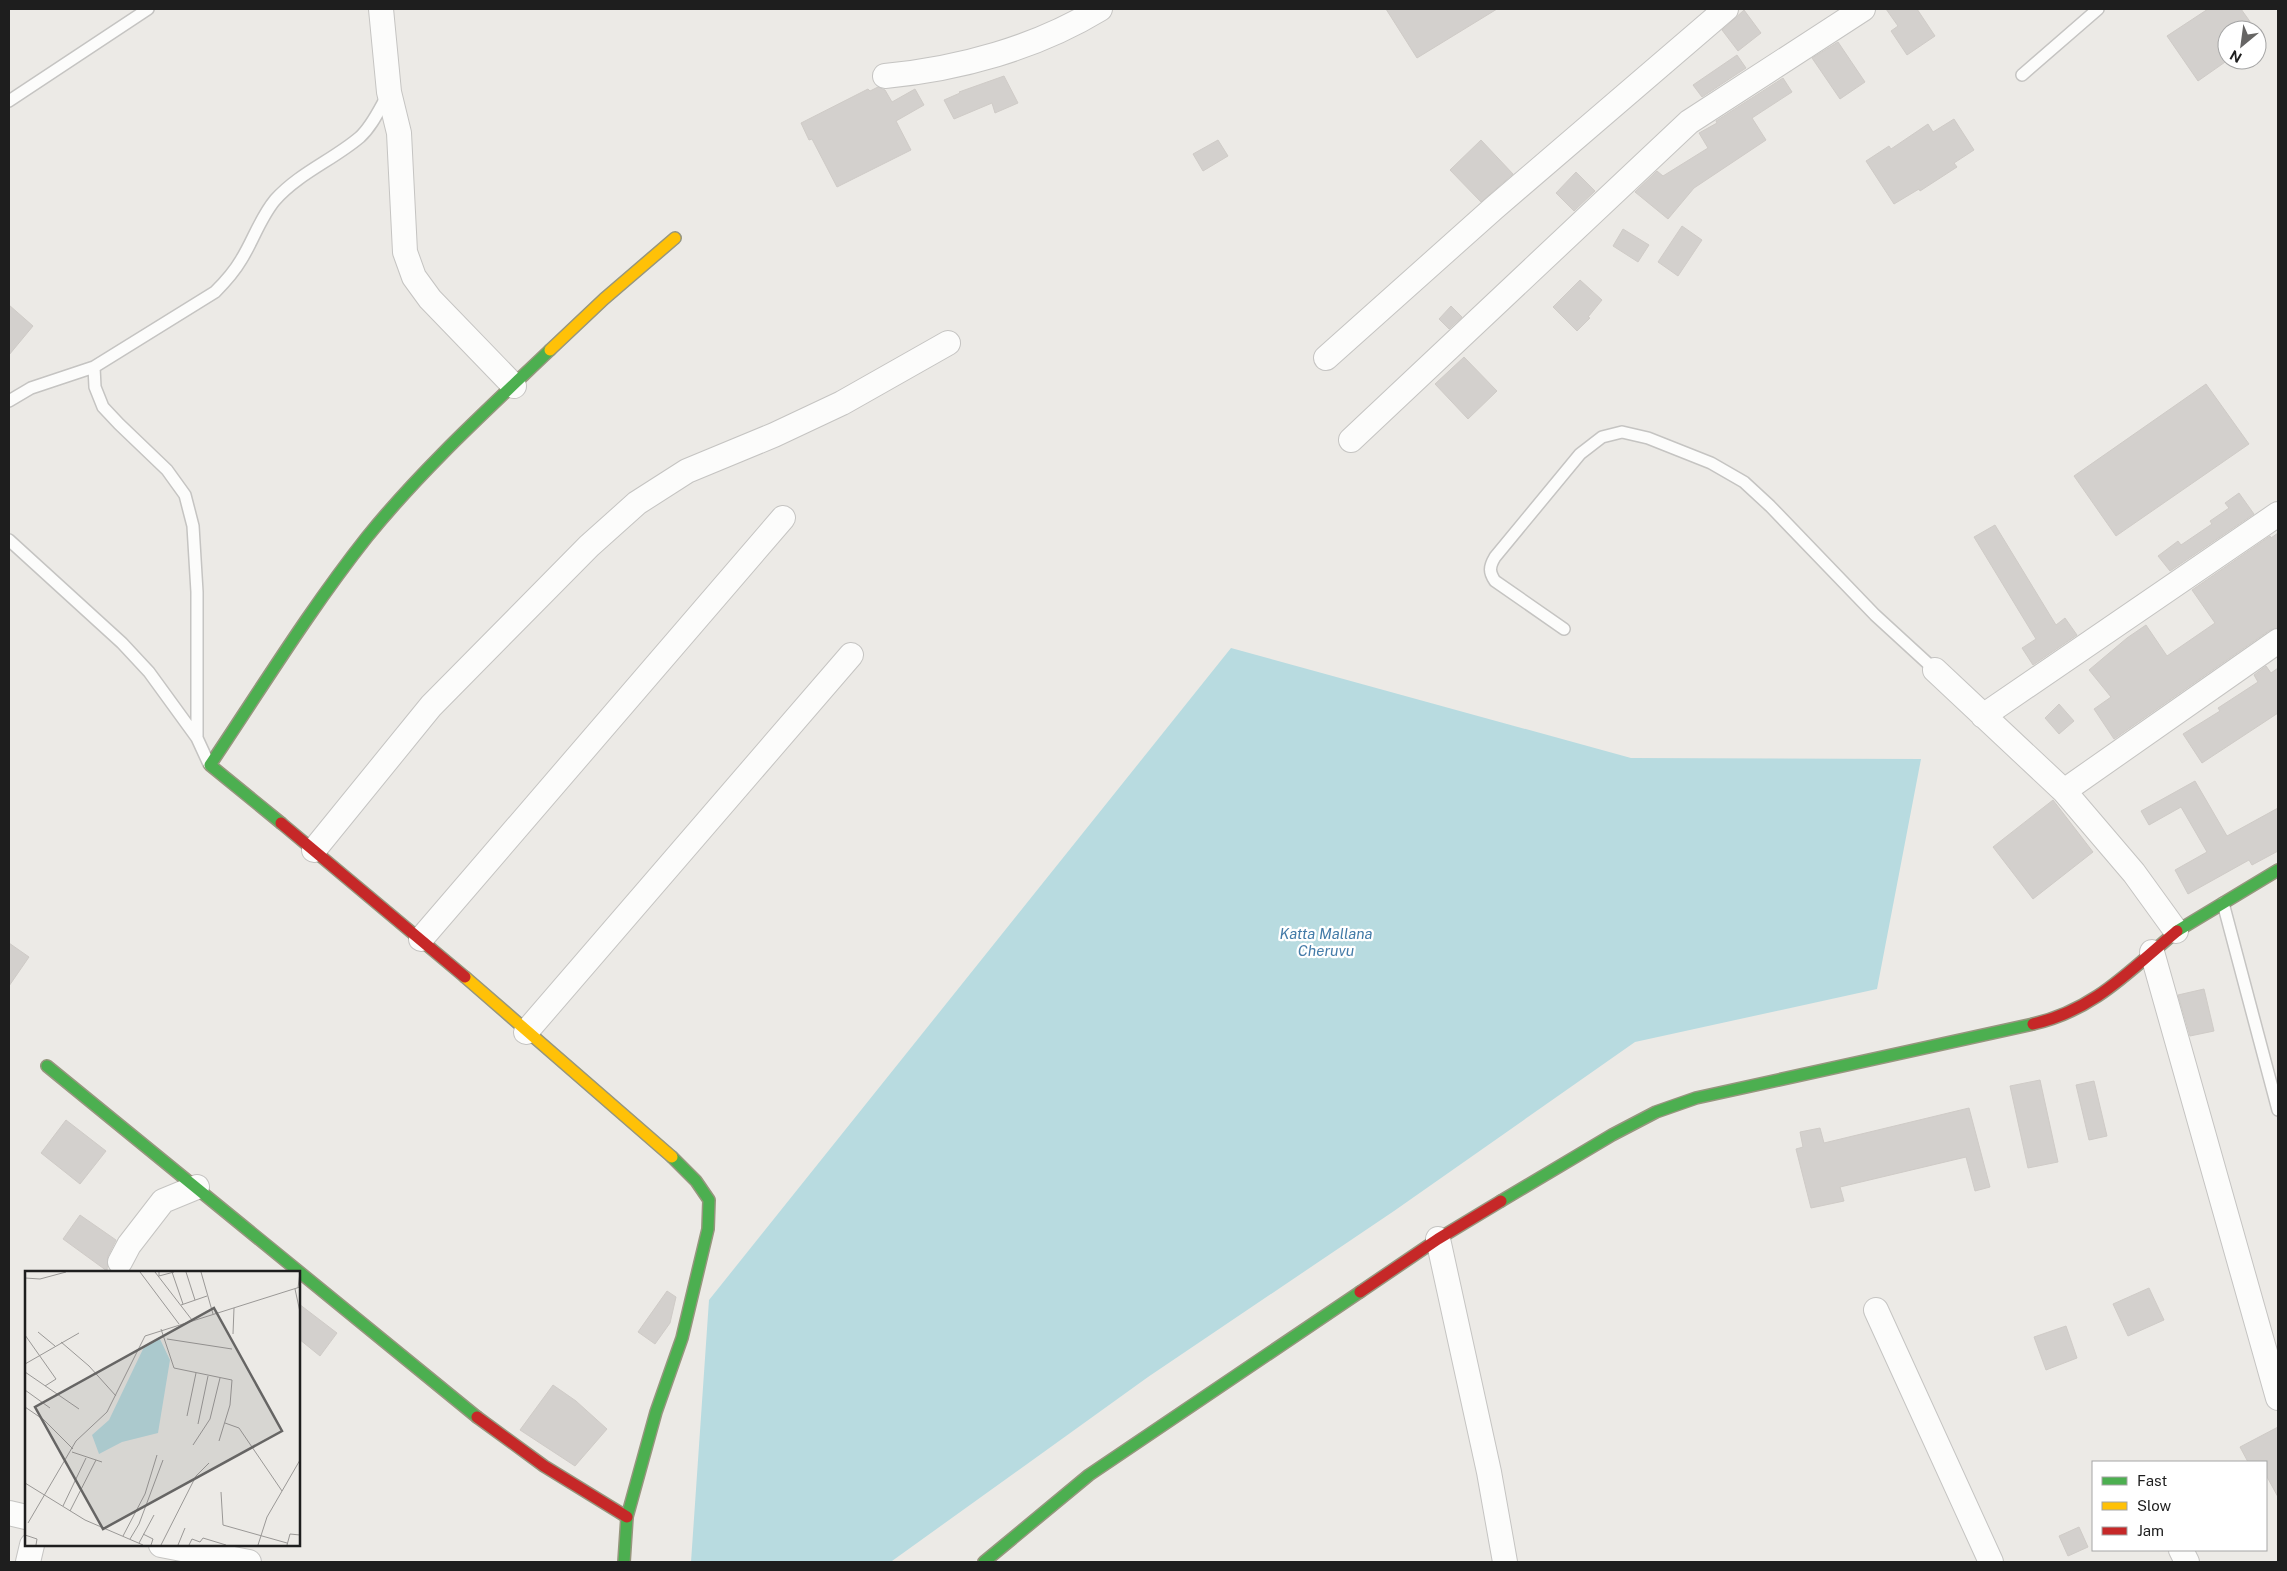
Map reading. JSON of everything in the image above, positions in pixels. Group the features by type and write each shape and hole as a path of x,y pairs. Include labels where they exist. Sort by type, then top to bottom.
{"street":[{"path":"381,9 389,92 399,133 405,252 414,277 430,298 514,386"},
{"path":"884,76 925,72 973,62 1080,21 1100,9"},
{"path":"1326,358 1494,208 1726,9"},
{"path":"1351,440 1689,122 1863,9"},
{"path":"624,1562 627,1517 656,1412 682,1338 708,1228 709,1200 696,1181 668,1153 526,1032 421,939 210,765 317,606 367,537 431,464 604,299 675,238"},
{"path":"314,850 431,706 589,546 637,503 687,471 774,435 842,403 948,343"},
{"path":"1983,716 2278,514"},
{"path":"421,939 783,518"},
{"path":"2064,790 2278,641"},
{"path":"526,1032 851,655"},
{"path":"1935,670 2064,790 2134,873 2176,931"},
{"path":"984,1562 1089,1475 1438,1239 1612,1135 1656,1112 1696,1098 2054,1018 2075,1010 2122,980 2176,931 2278,870"},
{"path":"2152,952 2278,1398"},
{"path":"47,1066 299,1271"},
{"path":"120,1262 129,1245 163,1202 197,1187"},
{"path":"1438,1239 1489,1472 1505,1562"},
{"path":"300,1272 495,1432 544,1466 627,1517"},
{"path":"1876,1310 1991,1562"},
{"path":"9,1513 25,1517"},
{"path":"28,1562 32,1546"},
{"path":"166,1546 249,1562"}],"lane":[{"path":"9,101 148,9"},
{"path":"2022,75 2098,9"},
{"path":"9,401 32,388 94,367 215,292 230,278 274,202 293,183 361,136 373,122 389,92"},
{"path":"94,367 95,387 103,407 167,470 185,495 193,526 197,592 197,738"},
{"path":"1564,629 1495,581 1490,574 1490,565 1580,454 1602,437 1622,432 1648,438 1711,463 1744,482 1770,506 1875,615 1935,670"},
{"path":"9,540 122,643 149,672 197,738 210,765"},
{"path":"2223,902 2278,1110"}],"water":[{"name":"Katta Mallana Cheruvu","path":"1231,648 1631,758 1921,759 1877,989 1635,1042 1394,1211 1148,1377 892,1561 691,1562 709,1300"}],"building":[{"path":"1386,9 1497,9 1417,58"},
{"path":"1886,9 1917,9 1935,36 1907,55 1891,31 1898,26"},
{"path":"2208,9 2241,9 2249,20 2217,20 2217,68 2198,81 2167,36"},
{"path":"1744,10 1761,33 1738,51 1722,30"},
{"path":"1838,42 1865,82 1840,99 1812,58"},
{"path":"1737,55 1746,68 1702,97 1693,85"},
{"path":"1004,76 1018,103 995,113 992,103 954,119 944,100 959,92"},
{"path":"1783,78 1792,92 1752,118 1766,140 1694,188 1668,219 1635,192 1657,171 1663,176 1708,148 1699,133"},
{"path":"878,87 885,90 892,102 915,89 924,105 896,121 911,150 837,187 812,139 809,140 801,123 868,89 870,91"},
{"path":"1954,119 1974,150 1954,163 1957,167 1920,191 1919,189 1894,204 1866,161 1889,146 1891,149 1928,124 1933,132"},
{"path":"1218,140 1228,156 1203,171 1193,154"},
{"path":"1481,140 1513,174 1481,202 1450,170"},
{"path":"1576,172 1595,191 1574,211 1556,193"},
{"path":"1682,226 1702,240 1678,276 1658,262"},
{"path":"1623,229 1649,245 1638,262 1613,246"},
{"path":"1580,280 1602,300 1588,317 1590,318 1577,331 1553,307"},
{"path":"9,305 33,326 9,355"},
{"path":"1451,306 1462,317 1449,329 1439,319"},
{"path":"1464,357 1497,391 1468,419 1435,384"},
{"path":"2206,384 2249,444 2116,536 2074,476"},
{"path":"2239,493 2254,514 2170,571 2158,556 2178,541 2181,545 2212,524 2210,521 2229,508 2225,503"},
{"path":"1995,525 2056,625 2065,618 2077,635 2033,665 2022,648 2036,639 1974,537"},
{"path":"2278,533 2278,628 2270,630 2114,739 2094,709 2111,697 2089,670 2127,638 2146,625 2167,656 2215,623 2192,590 2270,536 2271,538"},
{"path":"2266,666 2271,673 2278,668 2278,713 2202,763 2183,734 2220,711 2218,708 2258,682 2254,675"},
{"path":"2059,704 2074,721 2059,734 2045,718"},
{"path":"2195,781 2227,836 2278,808 2278,851 2252,865 2249,860 2188,894 2175,870 2207,852 2181,807 2149,825 2141,811"},
{"path":"2053,800 2093,852 2033,899 1993,847"},
{"path":"9,943 29,957 9,986"},
{"path":"2204,989 2214,1031 2190,1036 2178,995"},
{"path":"2040,1080 2058,1162 2028,1168 2010,1086"},
{"path":"2094,1081 2107,1136 2089,1140 2076,1085"},
{"path":"1969,1108 1990,1187 1975,1191 1966,1157 1840,1187 1844,1201 1811,1208 1796,1149 1803,1147 1800,1132 1820,1128 1824,1143"},
{"path":"66,1120 106,1151 80,1184 41,1153"},
{"path":"80,1215 116,1240 108,1256 107,1271 63,1239"},
{"path":"2149,1288 2164,1320 2128,1336 2113,1304"},
{"path":"667,1291 676,1297 670,1323 655,1344 638,1332"},
{"path":"300,1305 337,1333 320,1356 300,1340"},
{"path":"2066,1326 2077,1358 2046,1370 2034,1337"},
{"path":"553,1385 576,1401 607,1429 575,1466 520,1430"},
{"path":"2278,1427 2278,1497 2267,1477 2267,1461 2247,1461 2240,1447"},
{"path":"2079,1527 2088,1547 2068,1556 2059,1536"}],"traffic: fast":[{"path":"281,823 210,765 306,621 367,537 432,464 550,350"},
{"path":"2177,931 2278,870"},
{"path":"1501,1201 1612,1135 1656,1112 1696,1098 2033,1024"},
{"path":"47,1066 298,1271"},
{"path":"624,1562 627,1517 656,1412 682,1338 708,1229 709,1200 696,1181 672,1157"},
{"path":"300,1273 477,1417"},
{"path":"984,1562 1089,1475 1360,1292"}],"traffic: slow":[{"path":"550,350 604,299 675,238"},
{"path":"465,977 672,1157"}],"traffic: jam":[{"path":"281,823 465,977"},
{"path":"2033,1024 2055,1018 2093,999 2111,987 2177,931"},
{"path":"1360,1292 1438,1239 1501,1201"},
{"path":"477,1417 544,1466 627,1517"}]}
